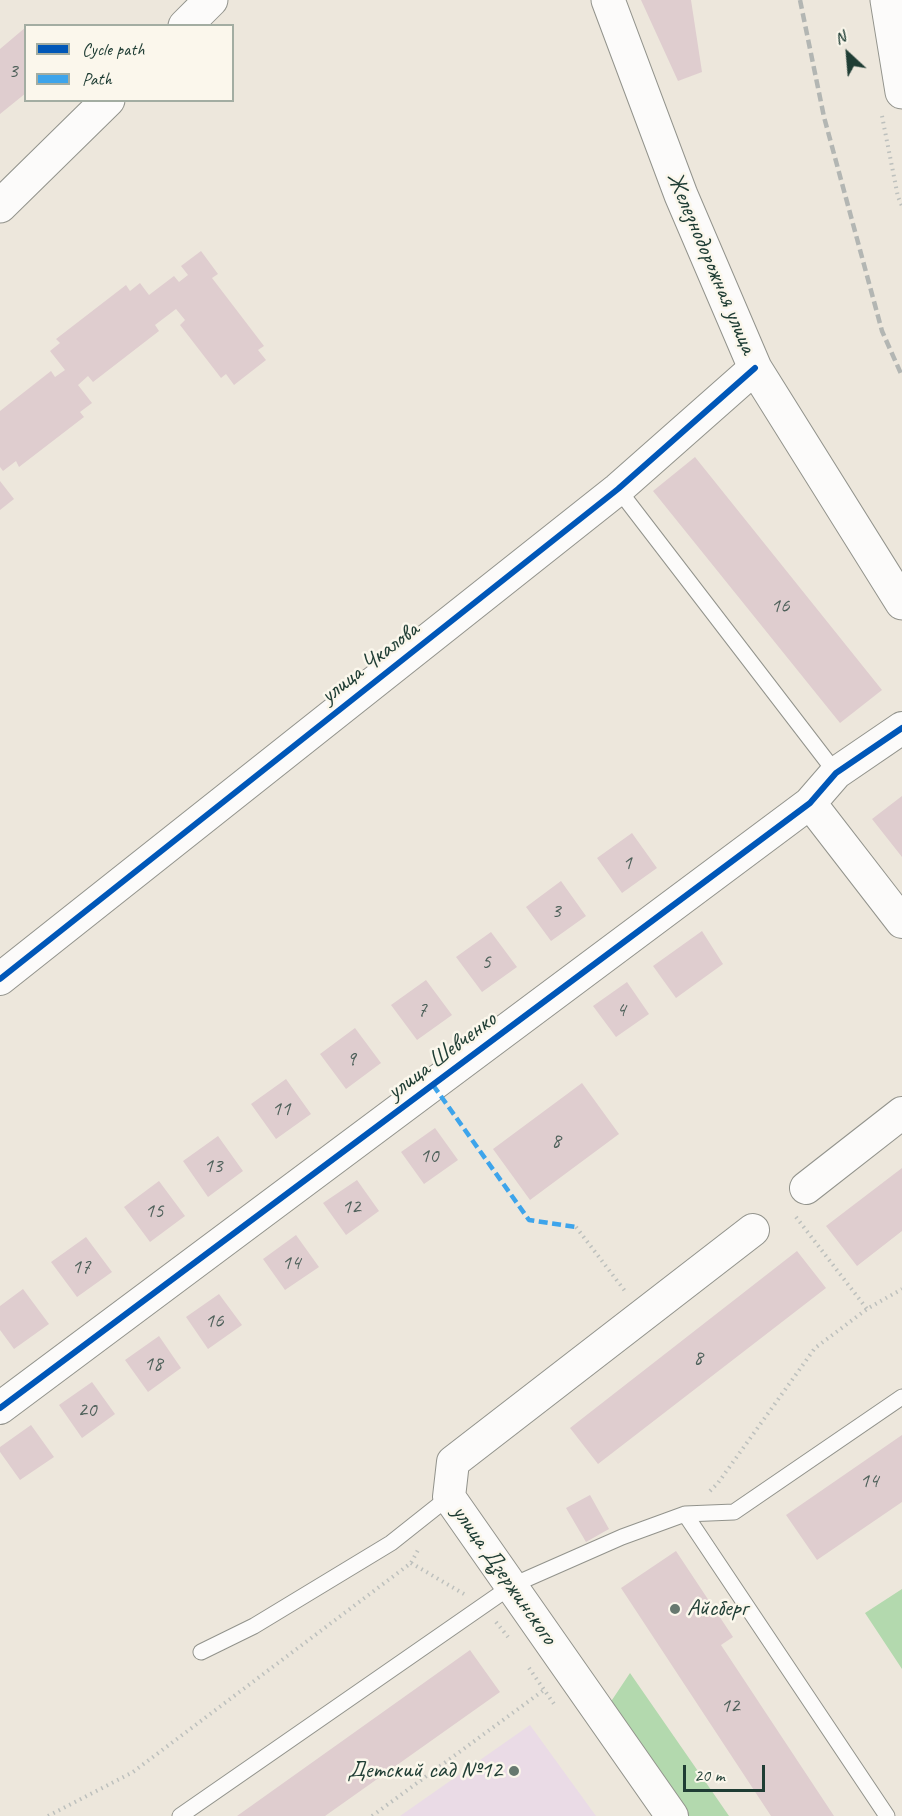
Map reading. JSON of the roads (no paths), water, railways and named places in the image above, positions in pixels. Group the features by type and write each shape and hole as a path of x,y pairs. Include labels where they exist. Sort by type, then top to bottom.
{"street":[{"path":"187,24 211,0"},
{"name":"Железнодорожная улица","path":"608,0 681,195 755,368 902,603"},
{"path":"887,0 902,92"},
{"path":"892,0 902,10"},
{"path":"0,206 106,102"},
{"name":"улица Чкалова","path":"0,979 618,489 755,368"},
{"name":"улица Шевченко","path":"0,1408 810,802 836,773 902,728"},
{"path":"810,802 902,922"},
{"path":"806,1188 902,1113"},
{"name":"улица Дзержинского","path":"672,1816 513,1585 449,1497 453,1462 753,1230"}],"lane":[{"path":"618,489 836,773"},
{"path":"180,1816 513,1585 622,1536 685,1514 734,1512 902,1397"},
{"path":"201,1652 254,1626 391,1543 449,1497"},
{"path":"685,1514 887,1816"}],"railway":[{"path":"800,0 824,117 882,331 902,376"}],"place":[{"name":"Айсберг","path":"675,1609"},
{"name":"Детский сад №12","path":"514,1771"}]}
